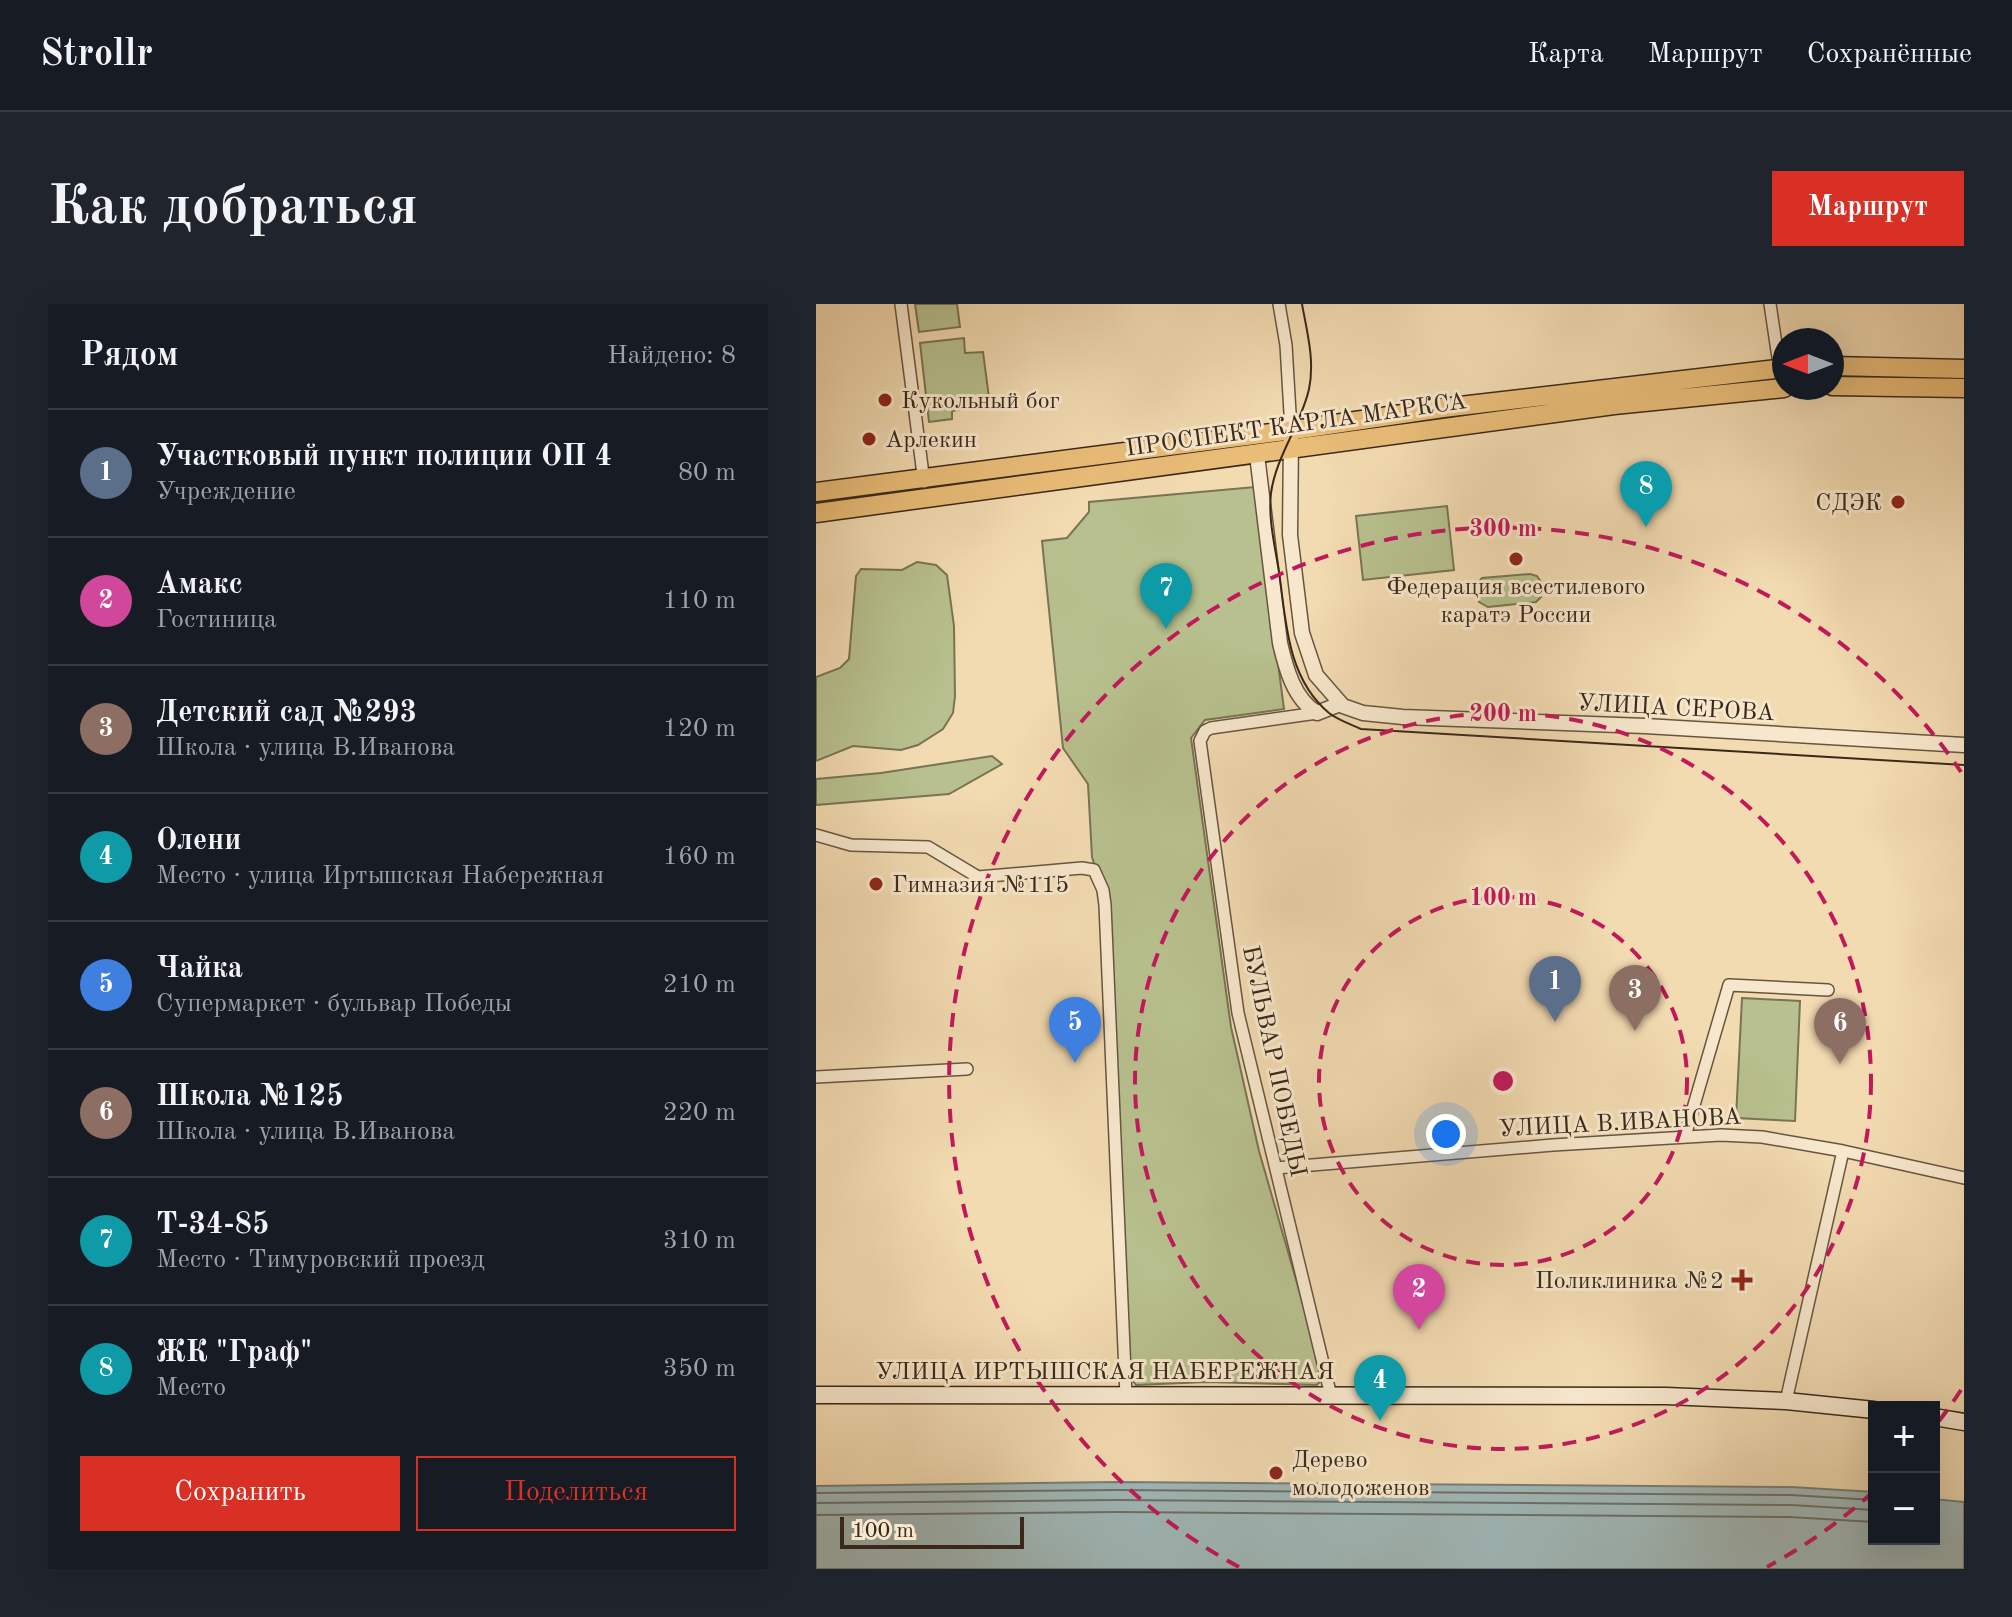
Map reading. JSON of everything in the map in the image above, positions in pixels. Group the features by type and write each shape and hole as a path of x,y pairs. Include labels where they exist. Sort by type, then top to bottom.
{"main road":[{"path":"1844,366 1964,369"},
{"name":"ПРОСПЕКТ КАРЛА МАРКСА","path":"816,492 1443,408 1772,369"},
{"path":"1844,386 1964,388"},
{"name":"ПРОСПЕКТ КАРЛА МАРКСА","path":"816,513 1614,405 1772,389"},
{"name":"УЛИЦА ИРТЫШСКАЯ НАБЕРЕЖНАЯ","path":"816,1395 1651,1396 1786,1401 1868,1409"},
{"path":"1940,1418 1964,1422"}],"street":[{"path":"901,304 926,499"},
{"path":"1257,455 1280,643 1295,688 1304,703 1317,713 1340,704 1316,675 1302,633 1290,535 1292,450 1286,345 1279,304"},
{"path":"1770,304 1774,328"},
{"name":"УЛИЦА СЕРОВА","path":"1340,704 1363,713 1403,717 1645,726 1964,745"},
{"name":"БУЛЬВАР ПОБЕДЫ","path":"1317,713 1211,728 1205,731 1200,741 1230,969 1254,1084 1331,1396"},
{"path":"816,835 851,845 928,847 978,877 1082,868 1094,870 1097,875 1105,905 1126,1396"},
{"path":"1685,1136 1729,985 1828,990"},
{"path":"816,1077 967,1069"},
{"name":"УЛИЦА В.ИВАНОВА","path":"1276,1168 1685,1136 1762,1137 1964,1178"},
{"path":"1786,1401 1843,1151"}],"green space":[{"path":"915,304 957,304 960,327 919,332"},
{"path":"964,338 965,353 983,352 990,405 952,411 952,419 929,422 920,343"},
{"path":"1255,487 1284,709 1205,720 1191,738 1231,1027 1259,1151 1324,1377 1317,1385 1207,1382 1136,1385 1130,1377 1109,909 1092,857 1088,784 1063,748 1042,541 1067,538 1089,512 1089,502"},
{"path":"1447,506 1454,570 1363,580 1356,516"},
{"path":"917,562 936,565 947,575 954,626 953,713 943,729 918,745 901,750 853,746 816,761 816,677 840,668 849,659 856,576 861,569 902,570"},
{"path":"1537,576 1541,582 1541,597 1536,602 1488,607 1479,602 1477,584 1482,578"},
{"path":"992,756 1002,764 949,794 816,805 816,779 881,773"},
{"path":"1742,998 1800,1001 1795,1121 1736,1118"}],"water":[{"path":"1118,1482 1791,1487 1868,1492 1868,1545 1940,1545 1940,1500 1964,1502 1964,1569 816,1569 816,1486"}],"tram line":[{"path":"1302,304 1310,346 1311,378 1305,402 1274,479 1270,513 1291,648 1304,683 1329,713 1361,729 1964,765"}],"place":[{"name":"Кукольный бог","path":"885,400"},
{"name":"Арлекин","path":"869,439"},
{"name":"СДЭК","path":"1898,502"},
{"name":"ЖК \"Граф\"","path":"1646,527"},
{"name":"Федерация всестилевого каратэ России","path":"1516,559"},
{"name":"Т-34-85","path":"1166,629"},
{"name":"Гимназия №115","path":"876,884"},
{"name":"Участковый пункт полиции ОП 4","path":"1555,1022"},
{"name":"Детский сад №293","path":"1635,1031"},
{"name":"Чайка","path":"1075,1063"},
{"name":"Школа №125","path":"1840,1064"},
{"name":"Поликлиника №2","path":"1742,1280"},
{"name":"Амакс","path":"1419,1330"},
{"name":"Олени","path":"1380,1421"},
{"name":"Дерево молодоженов","path":"1276,1473"}]}
